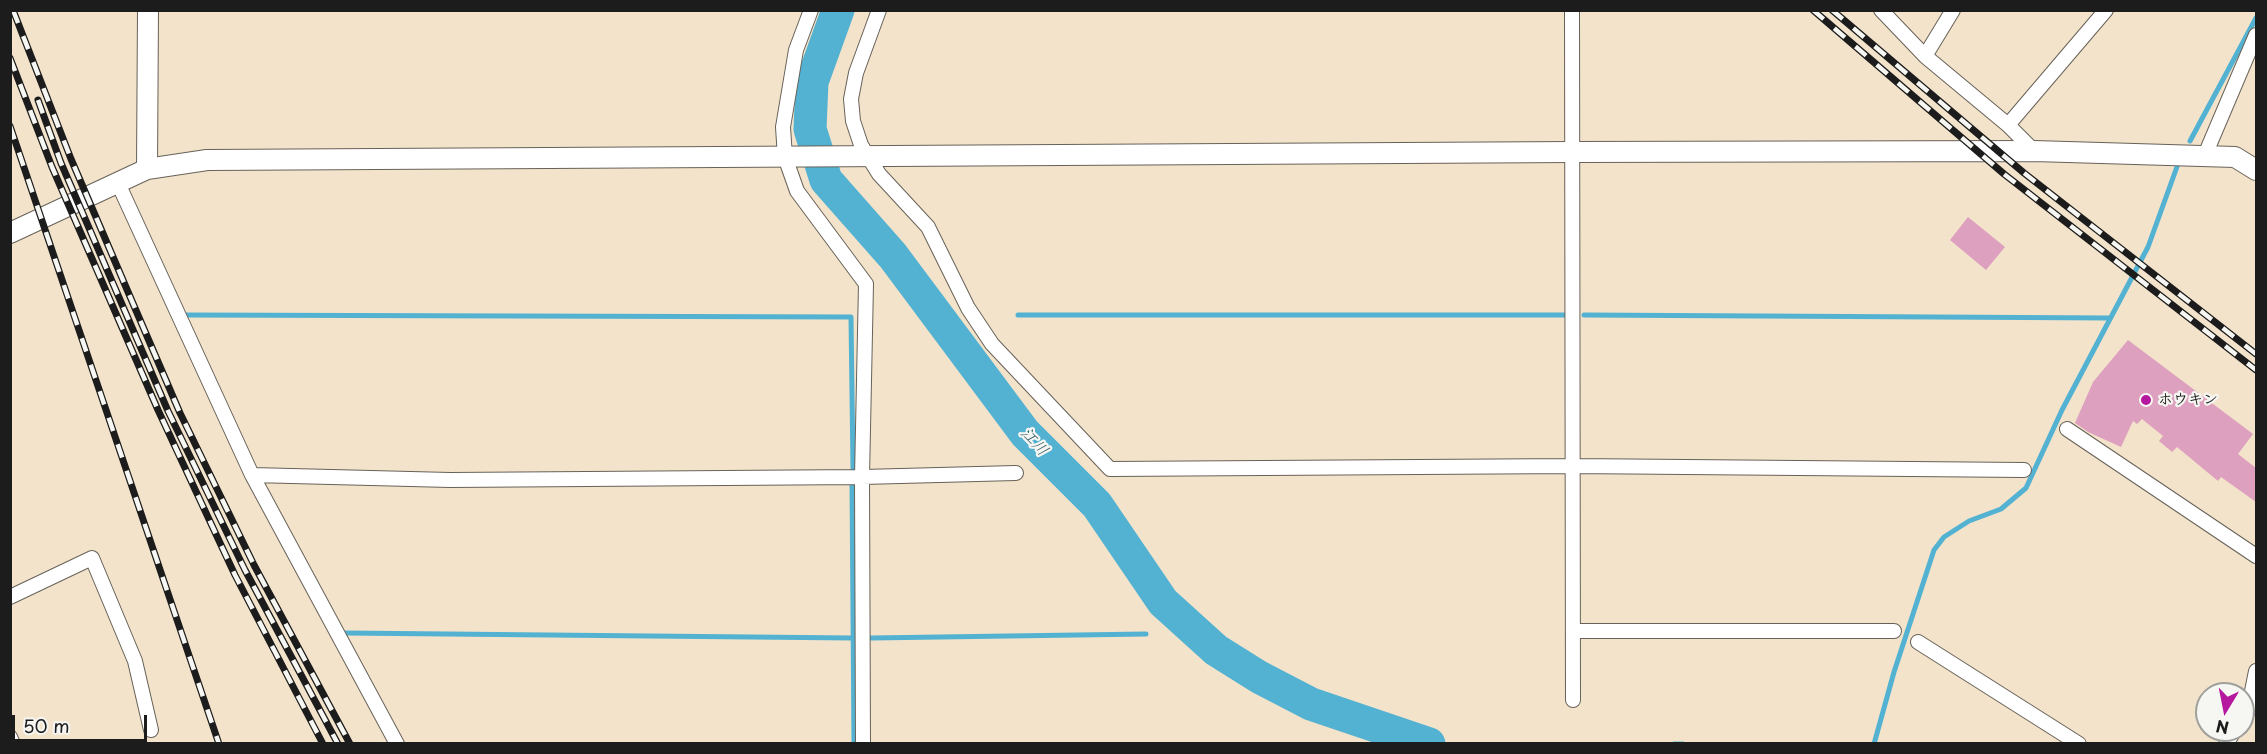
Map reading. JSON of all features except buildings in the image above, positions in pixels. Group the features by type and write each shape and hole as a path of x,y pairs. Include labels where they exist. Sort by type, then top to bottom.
{"street":[{"path":"147,169 148,10"},
{"path":"811,10 796,50 783,126 797,191 866,284 862,477 863,744"},
{"path":"879,10 856,73 851,99 853,121 863,157 928,227 968,308 992,344 1024,381 1110,469 1573,466 2024,470"},
{"path":"1572,10 1573,699"},
{"path":"1881,10 1925,56 2008,125 2034,151"},
{"path":"1925,56 1953,10"},
{"path":"2008,125 2106,10"},
{"path":"2205,155 2256,35"},
{"path":"10,233 117,181 147,169 207,160 2034,151 2235,157 2256,170"},
{"path":"117,181 252,475 397,744"},
{"path":"2067,429 2256,556"},
{"path":"252,475 450,480 862,477 1016,473"},
{"path":"10,597 92,558 135,662 151,730"},
{"path":"1573,631 1894,631"},
{"path":"1918,642 2079,744"},
{"path":"10,738 13,744"}],"waterway":[{"name":"江川","path":"838,10 812,82 810,129 826,180 893,256 1025,433 1097,505 1163,602 1216,650 1259,677 1311,704 1429,744"},
{"path":"2190,141 2256,18"},
{"path":"1874,744 1894,672 1934,550 1944,537 1969,521 2001,509 2026,488 2062,410 2148,247 2178,164"},
{"path":"185,315 851,317 853,469"},
{"path":"1018,315 1566,315"},
{"path":"1584,315 2110,318"},
{"path":"852,483 854,744"},
{"path":"345,633 853,638"},
{"path":"871,638 1146,634"},
{"path":"1674,744 1683,744"}],"railway":[{"path":"13,10 71,159 180,413 254,565 350,744"},
{"path":"1813,10 2004,174 2256,370"},
{"path":"1832,10 2024,173 2256,354"},
{"path":"10,58 52,167 158,410 235,575 323,744"},
{"path":"38,100 61,163 168,411 245,570 338,744"},
{"path":"10,126 219,744"}],"place":[{"name":"ホウキン","path":"2146,400"}]}
